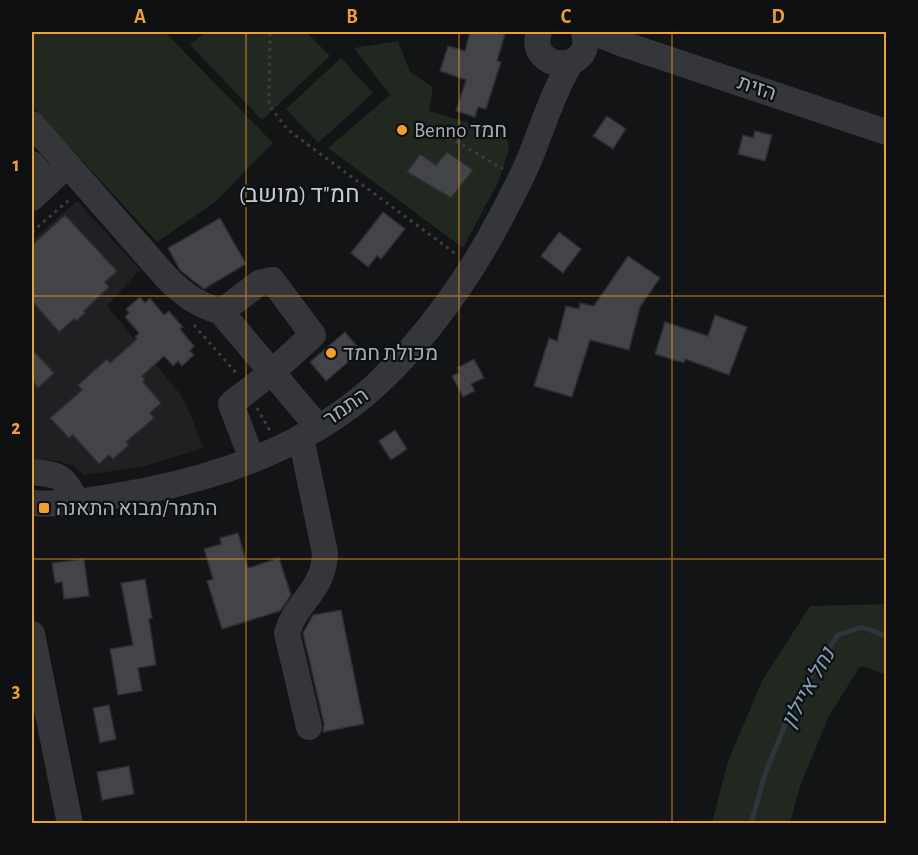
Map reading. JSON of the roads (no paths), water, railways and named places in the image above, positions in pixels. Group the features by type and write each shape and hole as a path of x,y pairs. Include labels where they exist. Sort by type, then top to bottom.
{"street":[{"name":"התמר","path":"32,503 77,502 170,486 216,473 309,432 343,411 375,386 408,352 472,266 502,216 520,180 549,105 574,60 586,45 584,32"},
{"name":"הזית","path":"592,32 886,132"},
{"name":"התמר","path":"540,40 549,105"},
{"path":"540,40 547,59 554,63 574,60"},
{"name":"הזית","path":"574,60 592,51 626,45"},
{"path":"35,136 67,165 166,278 197,303 221,312 272,372 309,432 325,553 324,568 319,581 291,620 287,633 309,727"},
{"path":"37,182 67,165"},
{"path":"221,312 259,283 272,280 313,335 272,372 231,404 252,459"},
{"path":"32,472 57,475 65,482 77,502"},
{"path":"32,634 70,824"}],"waterway":[{"name":"נחל איילון","path":"751,824 765,774 796,698 838,635 862,627 886,636"}],"place":[{"name":"Benno חמד","path":"402,130"},
{"name":"מכולת חמד","path":"331,353"},
{"name":"התמר/מבוא התאנה","path":"44,508"}],"district":[{"name":"חמ\"ד (מושב)","path":"299,195"}]}
